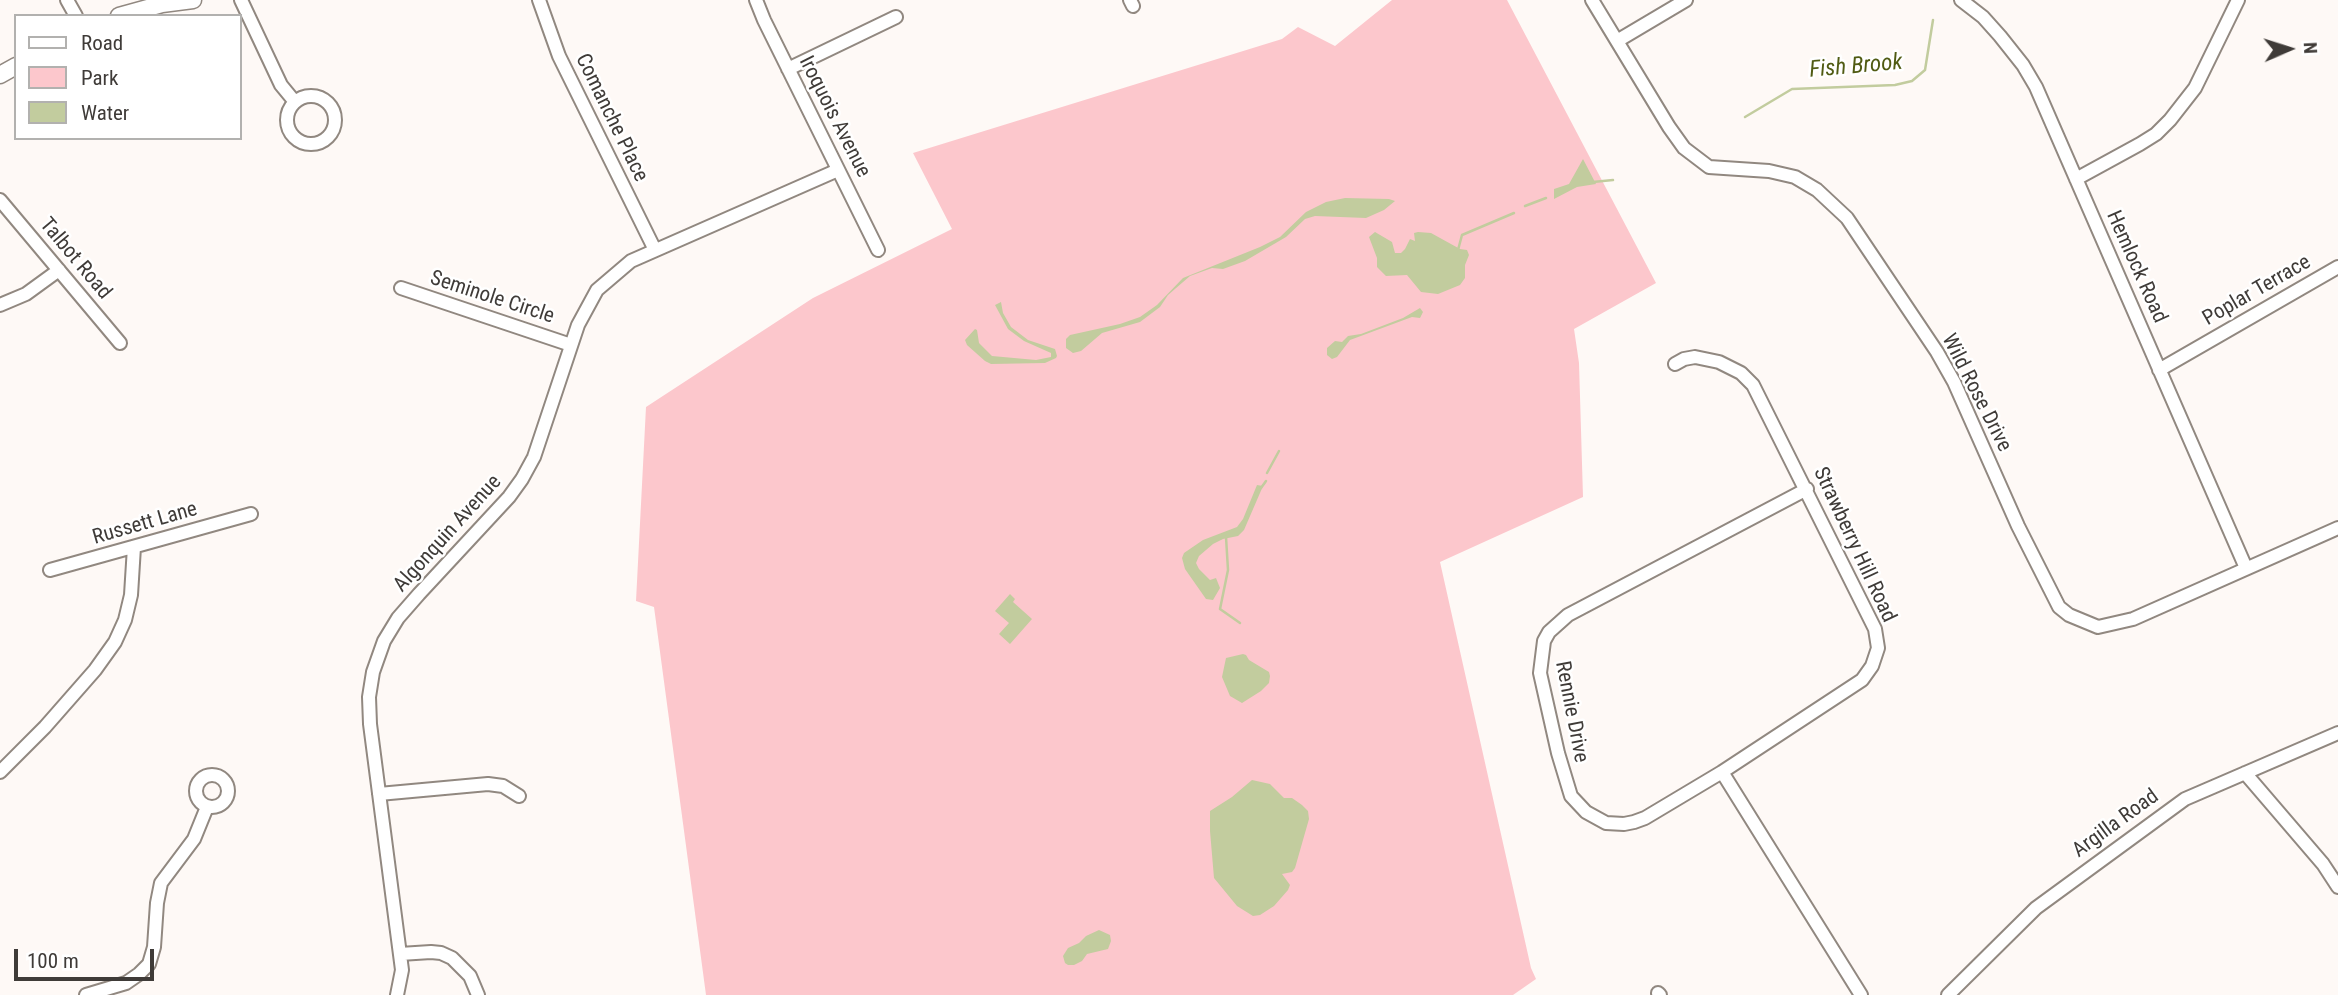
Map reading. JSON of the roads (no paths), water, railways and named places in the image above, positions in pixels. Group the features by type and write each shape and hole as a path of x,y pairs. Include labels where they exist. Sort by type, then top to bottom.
{"main road":[{"path":"126,14 162,4 193,0"}],"street":[{"path":"241,0 281,85 295,102"},
{"name":"Comanche Place","path":"539,0 559,56 655,250"},
{"name":"Iroquois Avenue","path":"756,0 878,250"},
{"name":"Wild Rose Drive","path":"1592,0 1669,127 1684,148 1701,163 1717,168 1769,171 1795,177 1817,190 1847,218 1937,352 1954,382 2018,526 2059,607 2085,623 2098,627 2133,619 2338,528"},
{"path":"1617,41 1686,0"},
{"path":"2076,179 2156,134 2170,120 2195,88 2238,0"},
{"name":"Hemlock Road","path":"1969,2 2000,36 2030,76 2246,568"},
{"path":"788,69 896,17"},
{"name":"Algonquin Avenue","path":"397,995 402,970 370,724 369,697 373,672 384,641 398,618 419,593 522,480 534,457 578,325 597,290 631,261 838,170"},
{"name":"Talbot Road","path":"0,200 120,342"},
{"name":"Poplar Terrace","path":"2159,370 2338,267"},
{"path":"0,305 26,294 59,270"},
{"name":"Seminole Circle","path":"401,288 571,345"},
{"name":"Strawberry Hill Road","path":"1675,364 1695,357 1726,365 1741,373 1762,400 1878,639 1875,657 1862,680 1722,772"},
{"name":"Rennie Drive","path":"1722,772 1634,822 1606,822 1586,812 1571,796 1558,753 1540,673 1544,641 1549,632 1568,615 1807,489"},
{"name":"Russett Lane","path":"50,570 251,514"},
{"path":"0,772 45,727 95,670 115,642 125,620 131,595 134,547"},
{"name":"Argilla Road","path":"1948,995 2036,908 2185,799 2338,733"},
{"path":"1722,772 1861,995"},
{"path":"2245,773 2323,864 2338,887"},
{"path":"379,794 488,784 503,786 519,796"},
{"path":"86,995 126,983 139,975 149,964 154,947 157,903 162,883 194,839 207,807"},
{"path":"400,954 430,951 452,958 470,976 478,995"}],"water":[{"path":"1583,159 1596,184 1577,187 1554,199 1554,189 1569,184"},
{"path":"1345,198 1395,201 1384,210 1366,218 1315,216 1305,219 1286,237 1245,261 1190,276 1168,295 1160,307 1140,322 1102,333 1081,351 1073,353 1066,348 1066,339 1070,335 1140,317 1157,305 1183,278 1260,247 1280,237 1306,212 1326,202"},
{"path":"1375,232 1392,242 1395,253 1401,253 1410,239 1415,241 1414,233 1418,232 1431,233 1467,250 1469,255 1465,265 1465,278 1460,285 1438,294 1421,292 1407,275 1386,276 1377,267 1377,258 1369,237"},
{"path":"1001,302 1003,313 1011,327 1028,340 1055,349 1056,358 1045,363 991,364 967,345 965,340 975,329 979,343 992,356 1036,360 1051,357 1051,353 1024,341 1008,329 995,305"},
{"path":"1420,308 1423,312 1420,318 1412,317 1350,340 1337,357 1332,359 1327,355 1327,348 1335,341 1342,342 1348,336 1361,334 1403,318"},
{"path":"1257,485 1263,486 1244,530 1238,536 1213,544 1199,556 1196,563 1199,569 1210,580 1216,578 1220,588 1213,600 1206,599 1185,569 1182,558 1184,553 1203,540 1237,527"},
{"path":"1010,594 1015,599 1013,602 1032,619 1010,644 999,634 1009,623 995,611"},
{"path":"1243,654 1269,672 1270,676 1269,683 1261,691 1242,703 1230,696 1222,677 1226,658"},
{"path":"1252,780 1270,784 1284,798 1292,798 1308,811 1309,819 1295,868 1292,872 1282,874 1290,885 1288,890 1274,906 1260,915 1253,916 1237,906 1214,878 1210,831 1210,811"},
{"path":"1099,930 1110,935 1108,949 1087,954 1082,961 1074,965 1065,963 1063,956 1068,948"}],"waterway":[{"name":"Fish Brook","path":"1745,117 1792,89 1895,85 1912,81 1925,70 1933,20"},
{"name":"Fish Brook","path":"1593,182 1613,180"},
{"name":"Fish Brook","path":"1525,206 1546,198"},
{"name":"Fish Brook","path":"1458,250 1462,235 1514,213"},
{"name":"Fish Brook","path":"1267,473 1279,451"},
{"name":"Fish Brook","path":"1261,488 1266,481"},
{"name":"Fish Brook","path":"1226,537 1228,570 1220,609 1240,623"}]}
